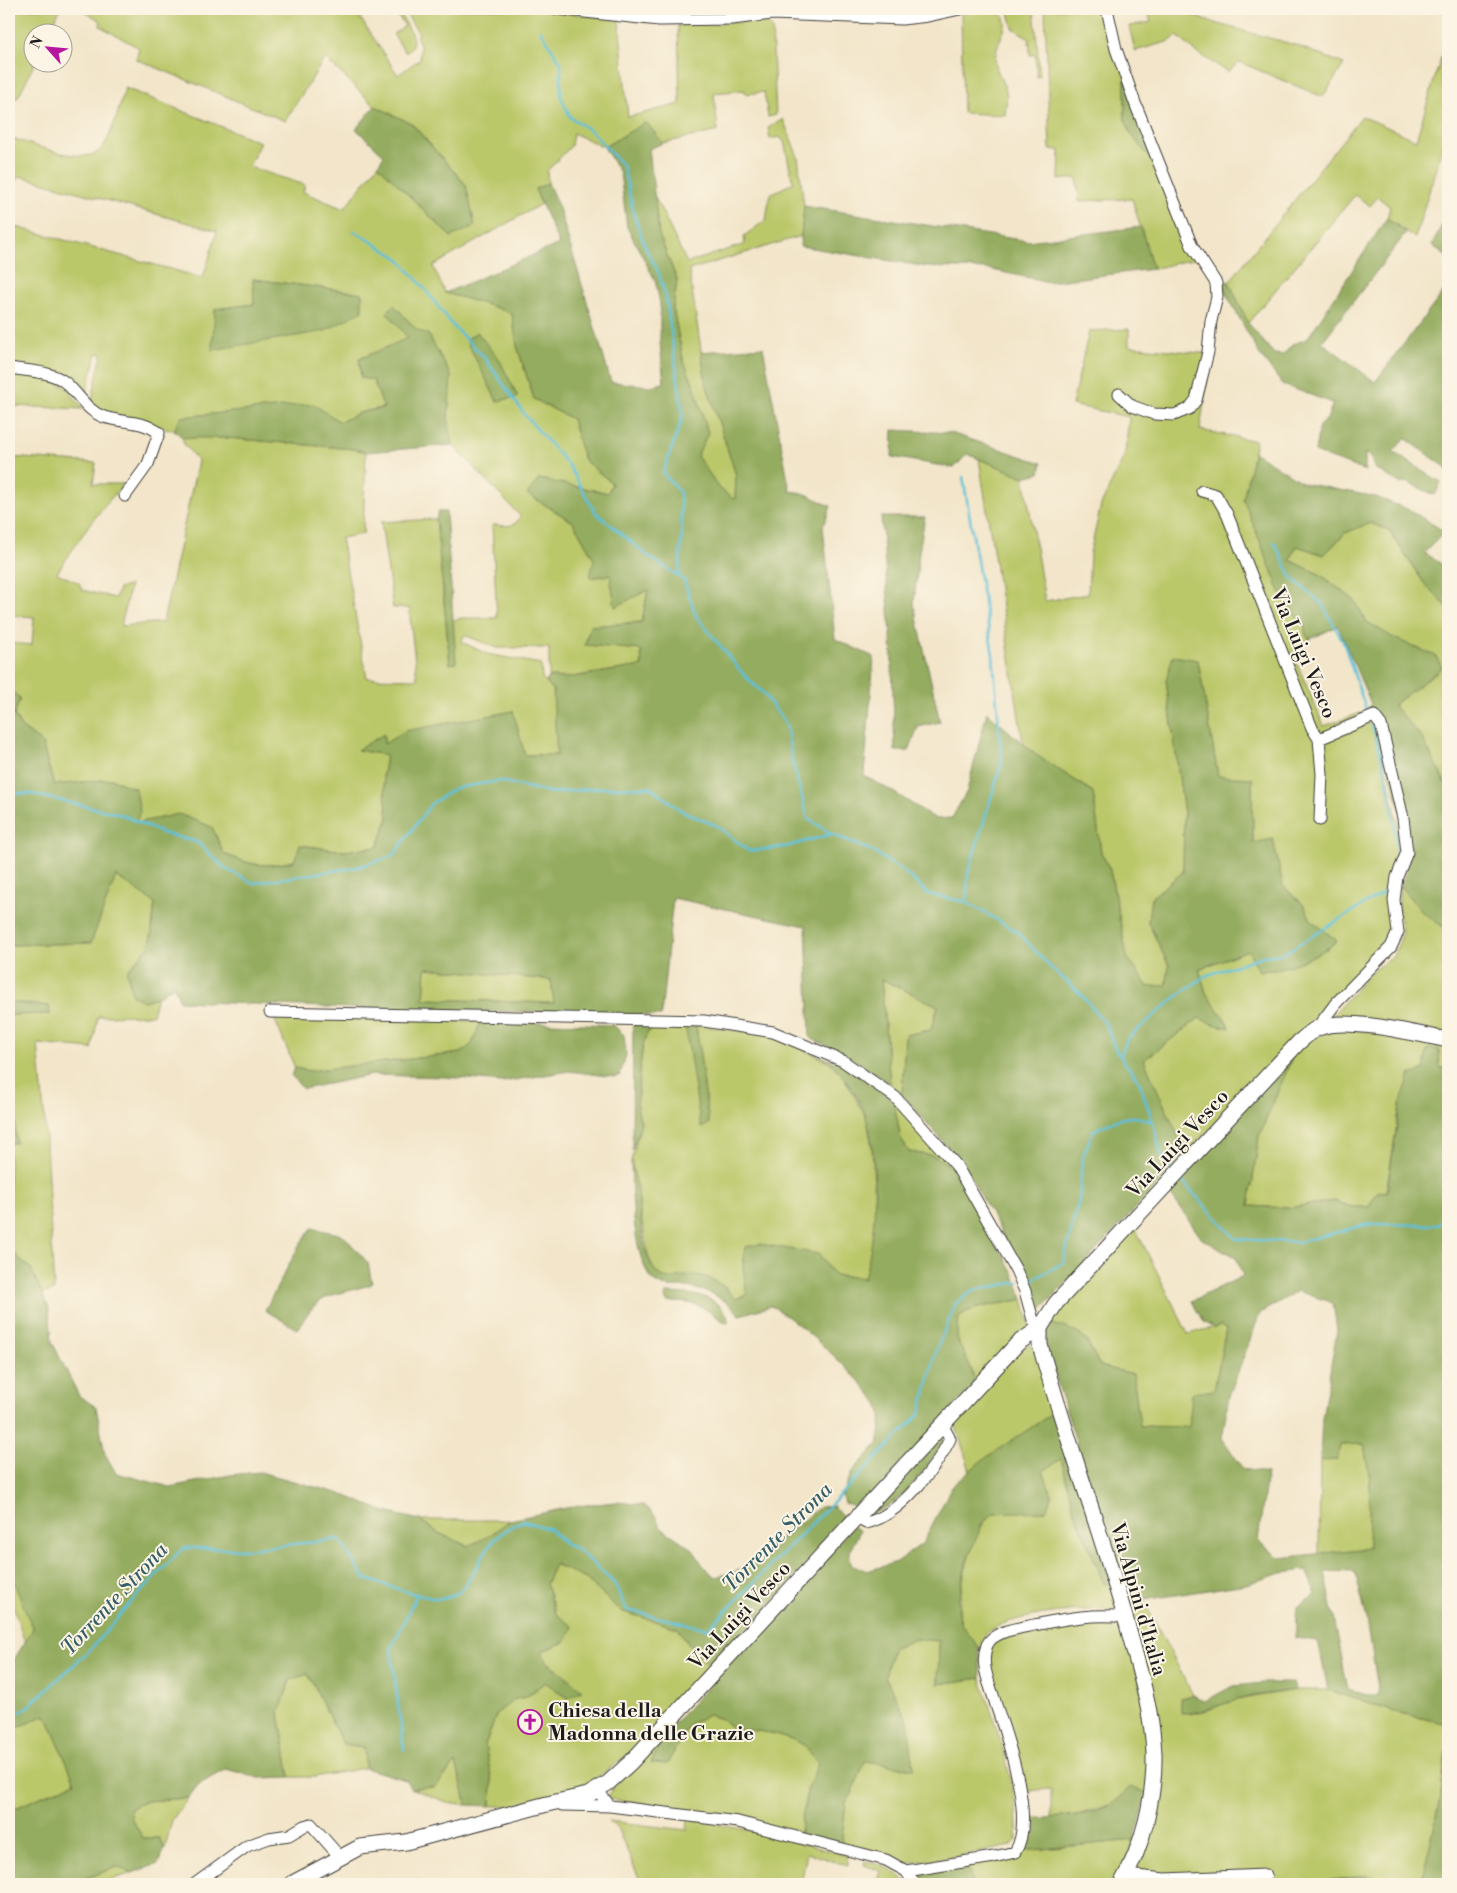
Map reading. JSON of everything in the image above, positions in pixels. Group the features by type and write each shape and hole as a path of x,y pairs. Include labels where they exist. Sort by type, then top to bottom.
{"street":[{"path":"557,9 659,20 732,20 772,14 902,19 960,9"},
{"path":"1107,9 1119,58 1192,246 1216,283 1216,297 1208,352 1196,400 1189,409 1174,415 1154,414 1132,406 1119,394"},
{"path":"9,368 48,375 66,383 91,410 104,417 151,426 159,433 148,464 125,496"},
{"name":"Via Luigi Vesco","path":"597,1790 631,1762 1018,1343 1040,1328 1056,1303 1299,1042 1317,1028 1336,1003 1391,947 1398,932 1394,900 1398,877 1407,852 1403,818 1381,725 1374,716 1319,739 1312,728 1284,660 1227,514 1216,495 1202,491"},
{"path":"1319,739 1322,774 1320,820"},
{"path":"270,1012 704,1021 773,1032 843,1061 895,1097 956,1165 1016,1270 1025,1291 1033,1320 1040,1328"},
{"path":"1317,1028 1350,1024 1448,1040"},
{"name":"Via Alpini d'Italia","path":"1040,1328 1040,1345 1044,1360 1125,1617 1144,1688 1154,1753 1152,1789 1139,1842 1124,1879"},
{"path":"857,1518 866,1523 878,1520 906,1498 942,1457 950,1439 942,1426"},
{"path":"906,1871 994,1858 1016,1852 1022,1843 1024,1805 988,1682 984,1660 987,1644 995,1635 1048,1622 1099,1614 1125,1617"},
{"path":"291,1884 360,1847 406,1842 547,1804 588,1795 597,1790 610,1806"},
{"path":"547,1804 610,1806 738,1822 886,1860 906,1871 915,1884"},
{"path":"195,1884 247,1846 269,1838 290,1835 311,1824 340,1857"},
{"path":"1124,1879 1266,1875"}],"green space":[{"path":"9,9 60,9 54,22 22,22 22,72 30,72 18,97 9,102"},
{"path":"80,9 371,9 360,18 398,75 420,59 420,44 416,36 419,34 403,9 539,9 619,20 628,117 680,104 678,25 764,21 772,28 776,115 768,117 764,92 745,94 745,90 714,93 718,131 663,143 646,123 604,147 573,133 571,146 547,171 548,183 535,189 541,204 433,266 445,293 492,306 512,314 517,346 534,399 572,419 584,460 612,483 608,493 539,479 528,494 573,522 594,559 610,574 648,590 642,622 590,626 585,644 641,650 642,666 566,678 549,677 549,648 497,648 464,635 462,642 487,654 541,664 542,678 553,690 558,755 525,755 384,744 384,735 358,750 386,755 383,775 388,818 378,847 344,851 300,845 294,861 274,865 258,865 224,854 212,827 135,823 136,789 112,779 54,785 42,743 21,727 14,715 9,694 9,643 32,645 34,617 9,615 9,457 96,463 93,484 123,484 89,525 57,573 79,583 82,590 115,598 119,589 130,585 121,626 163,622 198,461 184,444 182,437 227,438 354,449 366,452 363,534 341,538 367,678 417,679 409,608 393,608 381,522 436,519 450,664 456,663 452,621 461,618 497,618 492,525 513,525 520,516 453,445 448,418 451,376 429,336 417,331 394,305 387,312 408,338 373,380 384,407 359,413 340,422 245,411 182,417 174,430 105,414 91,404 102,354 97,353 85,397 9,362 9,225 203,278 217,231 20,176 9,188 9,137 41,148 68,154 80,156 98,152 111,132 125,88 260,142 249,167 305,185 303,192 344,209 378,165 451,237 466,185 412,124 375,106 325,58 285,121 136,59 139,48 100,26 101,21","holes":["253,279 362,293 362,294 215,309 254,304","477,332 497,401 467,340"]},
{"path":"984,9 1000,9 1005,22 995,58 1007,94 1005,115 963,113 961,13"},
{"path":"1008,9 1034,9 1040,76 1037,77 1035,54 1030,55 1029,38 1013,28"},
{"path":"1045,9 1106,9 1125,77 1125,120 1131,134 1162,174 1196,258 1153,269 1132,199 1079,201 1077,178 1059,180 1060,150 1050,150"},
{"path":"1147,9 1179,9 1204,20 1295,45 1344,64 1323,97 1239,62 1228,72 1197,53 1177,36 1170,41 1135,51 1129,26 1151,22"},
{"path":"401,15 413,40 410,49 405,52 393,34 405,26 398,16"},
{"path":"1448,34 1448,128 1415,238 1387,218 1390,207 1378,197 1370,206 1355,195 1248,323 1229,282 1362,116 1416,140"},
{"path":"1125,77 1162,174 1131,134 1125,120"},
{"path":"375,106 412,124 466,185 475,226 451,237 378,165 384,155 356,129"},
{"path":"783,119 798,157 804,206 801,236 689,270 706,383 736,475 735,501 720,489 696,455 695,388 683,359 673,308 677,280 659,235 653,193 687,263 745,244 744,236 766,220 770,194 793,183 784,141 779,137 770,139 768,128"},
{"path":"646,122 663,143 649,149 659,235 677,280 673,308 683,359 695,388 708,433 697,456 720,489 735,500 736,475 706,383 701,352 763,347 790,491 807,495 831,506 823,527 835,639 874,657 864,776 936,819 952,818 967,791 987,712 1036,755 1093,792 1101,852 1110,870 1127,957 1148,987 1166,985 1169,966 1148,922 1151,898 1183,872 1184,814 1166,680 1173,656 1198,660 1218,776 1252,778 1253,843 1273,839 1283,886 1304,905 1311,920 1337,941 1310,958 1279,969 1259,971 1248,950 1199,969 1206,993 1230,1028 1199,1018 1144,1060 1186,1154 1038,1313 1023,1271 964,1165 902,1095 905,1035 931,1030 938,1006 881,979 890,1084 847,1055 810,1038 806,926 673,898 661,1016 555,1012 423,1011 180,1001 174,986 157,997 144,1001 132,995 127,971 150,945 155,903 116,876 91,943 9,945 9,694 14,693 20,699 14,715 21,727 42,743 54,785 112,779 136,789 140,811 136,823 179,814 212,827 224,854 258,865 274,865 294,861 300,845 344,851 378,847 388,818 383,775 386,755 357,750 384,734 384,744 405,731 513,711 525,755 557,755 553,690 546,682 549,677 566,678 642,666 641,650 585,645 590,626 642,622 648,590 615,607 610,575 590,578 594,559 573,522 527,494 539,479 608,493 612,483 584,460 572,419 534,399 517,346 512,314 492,306 445,293 559,244 535,189 548,183 559,208 611,382 649,386 664,383 660,342 660,303 655,280 627,227 620,173 604,147","holes":["426,968 551,980 554,1003 424,999"]},
{"path":"804,206 1028,241 1141,227 1153,269 1049,282 988,269 928,267 800,246"},
{"path":"1448,212 1448,258 1432,245"},
{"path":"1387,218 1406,233 1322,342 1375,382 1448,286 1448,472 1444,466 1405,438 1393,452 1441,482 1435,495 1406,482 1401,484 1374,468 1373,460 1365,453 1365,471 1315,452 1319,426 1327,419 1333,403 1283,385 1260,355 1219,281 1229,282 1248,323 1274,354 1283,355 1293,344 1307,339"},
{"path":"253,279 362,293 362,311 325,331 212,350 215,309 254,304"},
{"path":"394,305 417,330 429,335 451,376 448,418 453,445 366,452 354,449 227,438 189,438 182,437 174,430 181,417 313,404 340,422 359,413 384,408 373,380 361,378 359,359 408,338 387,312"},
{"path":"1129,329 1129,346 1211,354 1200,430 1256,441 1250,470 1298,617 1304,624 1306,636 1310,639 1292,652 1324,726 1363,712 1375,719 1400,834 1401,854 1389,887 1394,932 1390,940 1186,1154 1144,1060 1199,1018 1213,1024 1230,1027 1206,993 1199,969 1248,950 1327,949 1337,941 1311,920 1304,905 1283,886 1273,839 1253,844 1252,779 1218,777 1198,660 1166,680 1184,814 1183,872 1151,898 1148,922 1169,966 1167,985 1148,987 1127,957 1110,870 1101,852 1093,792 1036,755 1023,743 979,459 1024,477 1045,601 1088,594 1090,553 1101,505 1125,454 1129,417 1072,405 1089,331"},
{"path":"477,332 499,359 518,397 497,401 466,340"},
{"path":"9,371 47,378 64,385 84,409 11,406 9,424"},
{"path":"893,430 951,433 1042,463 1040,473 1024,477 967,454 954,468 892,457"},
{"path":"1254,452 1303,483 1376,497 1410,510 1445,532 1424,553 1448,568 1448,608 1424,583 1389,530 1370,523 1345,533 1324,555 1297,546 1290,560 1321,575 1354,600 1367,622 1394,638 1436,656 1442,668 1393,705 1422,738 1448,788 1448,928 1445,928 1421,911 1399,885 1404,879 1411,848 1375,719 1363,712 1371,704 1338,626 1310,639 1306,636 1304,624 1284,602 1243,499"},
{"path":"438,512 446,512 456,663 450,664 436,519"},
{"path":"881,517 925,517 919,552 914,604 940,722 918,727 909,751 895,751 891,635"},
{"path":"1370,523 1388,530 1424,583 1448,608 1448,788 1422,738 1393,705 1442,668 1367,622 1354,600 1321,575 1290,560 1297,546 1324,555 1345,533"},
{"path":"115,876 155,902 150,945 127,971 144,1001 157,997 152,1015 98,1016 92,1049 38,1044 45,1124 54,1290 42,1294 31,1269 9,1249 9,1143 16,1143 12,1058 9,1057 9,1015 50,1014 49,1006 9,1002 9,945 91,943"},
{"path":"1399,885 1445,928 1448,928 1448,1034 1368,1020 1359,1016 1330,1018 1370,973 1393,956 1402,936 1399,912"},
{"path":"426,968 551,980 554,1003 424,999"},
{"path":"881,978 938,1006 931,1030 905,1035 902,1095 890,1084"},
{"path":"9,1002 49,1006 50,1014 9,1015"},
{"path":"274,1018 481,1021 472,1044 461,1053 309,1071 295,1068"},
{"path":"481,1021 613,1025 624,1035 626,1055 620,1075 615,1077 569,1071 502,1082 446,1077 372,1075 303,1089 291,1075 295,1068 309,1071 461,1053 472,1044"},
{"path":"652,1023 685,1024 709,1124 696,1025 774,1035 830,1062 843,1076 867,1119 872,1147 875,1210 872,1254 864,1278 834,1275 827,1267 743,1268 747,1295 735,1299 725,1287 694,1275 672,1279 663,1277 654,1270 648,1255 631,1161 641,1124 637,1107 638,1078 644,1041"},
{"path":"652,1023 644,1041 641,1057 637,1107 641,1124 632,1150 633,1025"},
{"path":"685,1024 696,1025 709,1124 701,1128"},
{"path":"1345,1028 1448,1045 1448,1068 1440,1068 1427,1049 1424,1070 1400,1105 1386,1192 1377,1192 1369,1207 1351,1207 1334,1201 1287,1208 1249,1206 1259,1136 1295,1051 1312,1037"},
{"path":"1427,1049 1439,1049 1440,1068 1448,1068 1448,1724 1395,1712 1328,1690 1318,1641 1295,1638 1298,1607 1316,1594 1306,1570 1282,1573 1246,1584 1143,1600 1129,1608 1043,1337 1052,1324 1072,1330 1087,1342 1100,1366 1133,1374 1140,1426 1189,1427 1192,1393 1214,1390 1226,1329 1220,1326 1214,1328 1203,1322 1192,1301 1243,1276 1236,1257 1202,1239 1169,1192 1295,1051 1259,1136 1249,1206 1287,1208 1334,1201 1351,1207 1369,1207 1377,1192 1387,1192 1400,1105 1410,1075 1424,1070","holes":["1298,1291 1333,1303 1337,1330 1322,1418 1320,1461 1337,1460 1340,1445 1364,1444 1370,1480 1368,1548 1280,1558 1258,1541 1267,1473 1243,1469 1222,1438 1229,1396 1260,1313","1325,1571 1355,1572 1367,1620 1379,1695 1367,1695 1348,1690"]},
{"path":"803,1050 837,1062 893,1099 901,1139 909,1152 935,1156 955,1170 1013,1273 1023,1299 974,1309 959,1316 958,1339 970,1365 973,1386 864,1505 854,1507 844,1503 842,1496 852,1472 878,1444 881,1418 880,1409 875,1399 831,1353 796,1323 771,1306 740,1315 728,1303 707,1292 683,1287 665,1287 652,1279 639,1250 635,1230 631,1161 637,1187 646,1252 649,1261 658,1274 672,1278 700,1275 712,1279 727,1290 735,1299 747,1295 743,1268 745,1247 760,1244 819,1254 834,1275 864,1278 872,1241 875,1200 873,1158 867,1121 857,1099 836,1068 825,1059"},
{"path":"9,1057 12,1058 16,1143 9,1143"},
{"path":"893,1099 955,1170 935,1156 909,1152 901,1139"},
{"path":"1134,1226 1188,1334 1220,1326 1226,1329 1214,1390 1189,1428 1140,1426 1133,1374 1100,1366 1083,1337 1072,1330 1052,1324 1059,1310"},
{"path":"312,1228 343,1235 368,1263 372,1284 320,1301 305,1317 298,1330 265,1310 300,1244"},
{"path":"9,1249 31,1269 49,1308 52,1342 79,1396 96,1407 105,1454 116,1473 170,1487 230,1475 260,1472 341,1494 385,1512 420,1520 438,1533 468,1546 489,1536 510,1520 576,1506 616,1502 644,1505 655,1515 661,1528 693,1549 702,1564 715,1577 740,1570 820,1507 834,1506 846,1521 712,1668 691,1648 678,1628 621,1611 586,1579 555,1564 546,1584 555,1613 573,1627 565,1642 542,1651 546,1661 582,1690 568,1698 545,1682 526,1697 515,1699 497,1713 485,1745 492,1781 491,1806 467,1805 456,1763 435,1787 410,1788 406,1780 365,1768 364,1747 343,1744 308,1674 290,1680 279,1714 290,1777 259,1778 226,1769 198,1785 188,1798 146,1801 130,1809 132,1820 143,1838 159,1838 165,1849 158,1864 132,1873 116,1867 71,1884 9,1884 9,1811 75,1782 46,1715 9,1731 9,1668 33,1629 15,1585 9,1557"},
{"path":"666,1293 695,1295 712,1300 719,1305 729,1321 724,1322 704,1308 692,1304 667,1302 665,1298"},
{"path":"1023,1299 1030,1326 973,1386 970,1365 958,1339 959,1316 974,1309"},
{"path":"1030,1345 1036,1350 1057,1410 970,1471 954,1420 1024,1346"},
{"path":"1057,1410 1111,1583 1104,1584 1074,1510 1061,1459 1043,1471 1052,1496 1046,1511 994,1513 983,1522 966,1563 958,1602 960,1622 979,1648 981,1678 938,1684 939,1641 915,1639 892,1649 885,1677 908,1721 914,1769 865,1761 851,1796 846,1802 841,1846 799,1835 807,1791 818,1764 806,1747 797,1741 770,1733 734,1730 722,1719 708,1715 689,1724 667,1764 651,1763 667,1732 853,1526 860,1531 849,1552 851,1564 867,1571 897,1562 923,1543 952,1486 981,1461"},
{"path":"941,1432 944,1443 913,1484 895,1501 872,1514 869,1510"},
{"path":"1364,1444 1370,1480 1368,1548 1319,1555 1320,1461 1337,1460 1340,1445"},
{"path":"1062,1458 1074,1510 1105,1584 1111,1583 1118,1610 1106,1609 1049,1613 1010,1621 986,1634 979,1648 963,1627 959,1610 967,1563 978,1532 985,1521 997,1512 1046,1511 1052,1496 1043,1471"},
{"path":"420,1520 510,1520 489,1536 469,1546 438,1533"},
{"path":"9,1557 33,1629 25,1643 9,1593"},
{"path":"555,1564 586,1579 621,1611 678,1628 691,1648 712,1668 633,1751 588,1784 513,1806 491,1806 492,1781 485,1745 497,1713 515,1699 527,1697 545,1682 568,1698 573,1681 546,1661 542,1651 565,1642 546,1584"},
{"path":"1143,1600 1193,1695 1181,1698 1190,1714 1208,1710 1231,1701 1265,1695 1296,1690 1328,1690 1395,1712 1448,1724 1448,1750 1446,1750 1440,1803 1421,1884 1400,1884 1366,1876 1301,1884 1201,1884 1196,1874 1130,1873 1156,1785 1129,1609"},
{"path":"1106,1620 1122,1622 1149,1716 1148,1793 1080,1814 1051,1819 1051,1789 1025,1791 989,1661 991,1647 999,1640 1062,1623"},
{"path":"915,1639 939,1641 938,1684 981,1678 1005,1758 1014,1799 1017,1819 1017,1840 1011,1846 903,1864 841,1846 846,1802 851,1796 865,1760 913,1769 908,1721 885,1677 892,1649"},
{"path":"308,1674 343,1744 364,1747 365,1768 314,1777 290,1777 279,1714 290,1680"},
{"path":"1293,1683 1296,1690 1255,1696 1200,1711 1181,1713 1181,1698 1193,1695 1205,1701 1233,1686"},
{"path":"46,1715 75,1782 9,1811 9,1731"},
{"path":"708,1715 722,1719 734,1729 779,1735 797,1741 808,1749 818,1764 807,1791 799,1835 693,1811 609,1799 612,1789 667,1732 651,1762 667,1764 689,1724"},
{"path":"1446,1750 1448,1750 1448,1884 1421,1884 1440,1803"},
{"path":"456,1763 467,1805 452,1804 410,1788 435,1787"},
{"path":"1130,1787 1148,1793 1134,1840 1022,1851 1028,1818 1060,1817 1095,1811 1113,1803"},
{"path":"188,1798 172,1820 165,1849 159,1838 143,1838 132,1820 130,1809 146,1801"},
{"path":"688,1819 738,1828 847,1855 848,1865 807,1853 801,1884 637,1884 639,1878 618,1830 609,1821 687,1830"},
{"path":"1134,1840 1123,1871 1114,1884 972,1884 968,1865 1022,1851"},
{"path":"865,1861 889,1869 908,1884 877,1884 881,1871 864,1865"},
{"path":"968,1865 972,1884 920,1884 912,1872"},
{"path":"117,1867 132,1873 98,1884 71,1884"},
{"path":"1366,1876 1400,1884 1301,1884"}],"waterway":[{"path":"540,30 561,63 561,97 570,117 591,131 623,166 634,215 646,249 658,271 666,297 683,416 663,473 680,493 682,530 679,576"},
{"path":"354,231 398,258 453,326 484,357 525,415 569,466 595,512 648,556 684,580 696,616 743,674 763,693 786,724 792,761 808,819 832,834"},
{"path":"963,477 993,655 1002,762 968,873 966,902"},
{"path":"1274,542 1292,578 1322,604 1343,641 1368,715"},
{"path":"1370,720 1389,791 1397,864"},
{"path":"9,793 32,794 120,814 162,833 197,842 226,869 253,883 358,867 393,856 431,804 455,788 499,781 553,793 596,788 650,787 682,811 717,826 749,851 785,847 832,834 872,851 906,873 928,894 966,902 1018,932 1049,966 1082,995 1106,1025 1116,1051 1139,1081 1153,1123"},
{"path":"1120,1056 1128,1038 1176,997 1205,976 1263,956 1283,954 1383,893 1393,873"},
{"name":"Torrente Strona","path":"1025,1281 1032,1280 1063,1263 1080,1195 1082,1159 1093,1131 1123,1118 1137,1117 1145,1119 1153,1123 1162,1157 1172,1170"},
{"name":"Torrente Strona","path":"1179,1178 1236,1239 1299,1242 1369,1224 1437,1225 1448,1217"},
{"name":"Torrente Strona","path":"9,1718 24,1710 90,1650 132,1601 183,1548 249,1549 339,1539 365,1579 407,1592 432,1598 443,1598 452,1596 460,1591 471,1578 485,1552 493,1542 512,1526 523,1521 550,1529 566,1545 576,1548 614,1583 627,1610 708,1629 920,1414 936,1351 956,1303 974,1290 1018,1282"},
{"path":"404,1750 391,1649 417,1594"}],"place":[{"name":"Chiesa della Madonna delle Grazie","path":"530,1722"}]}
